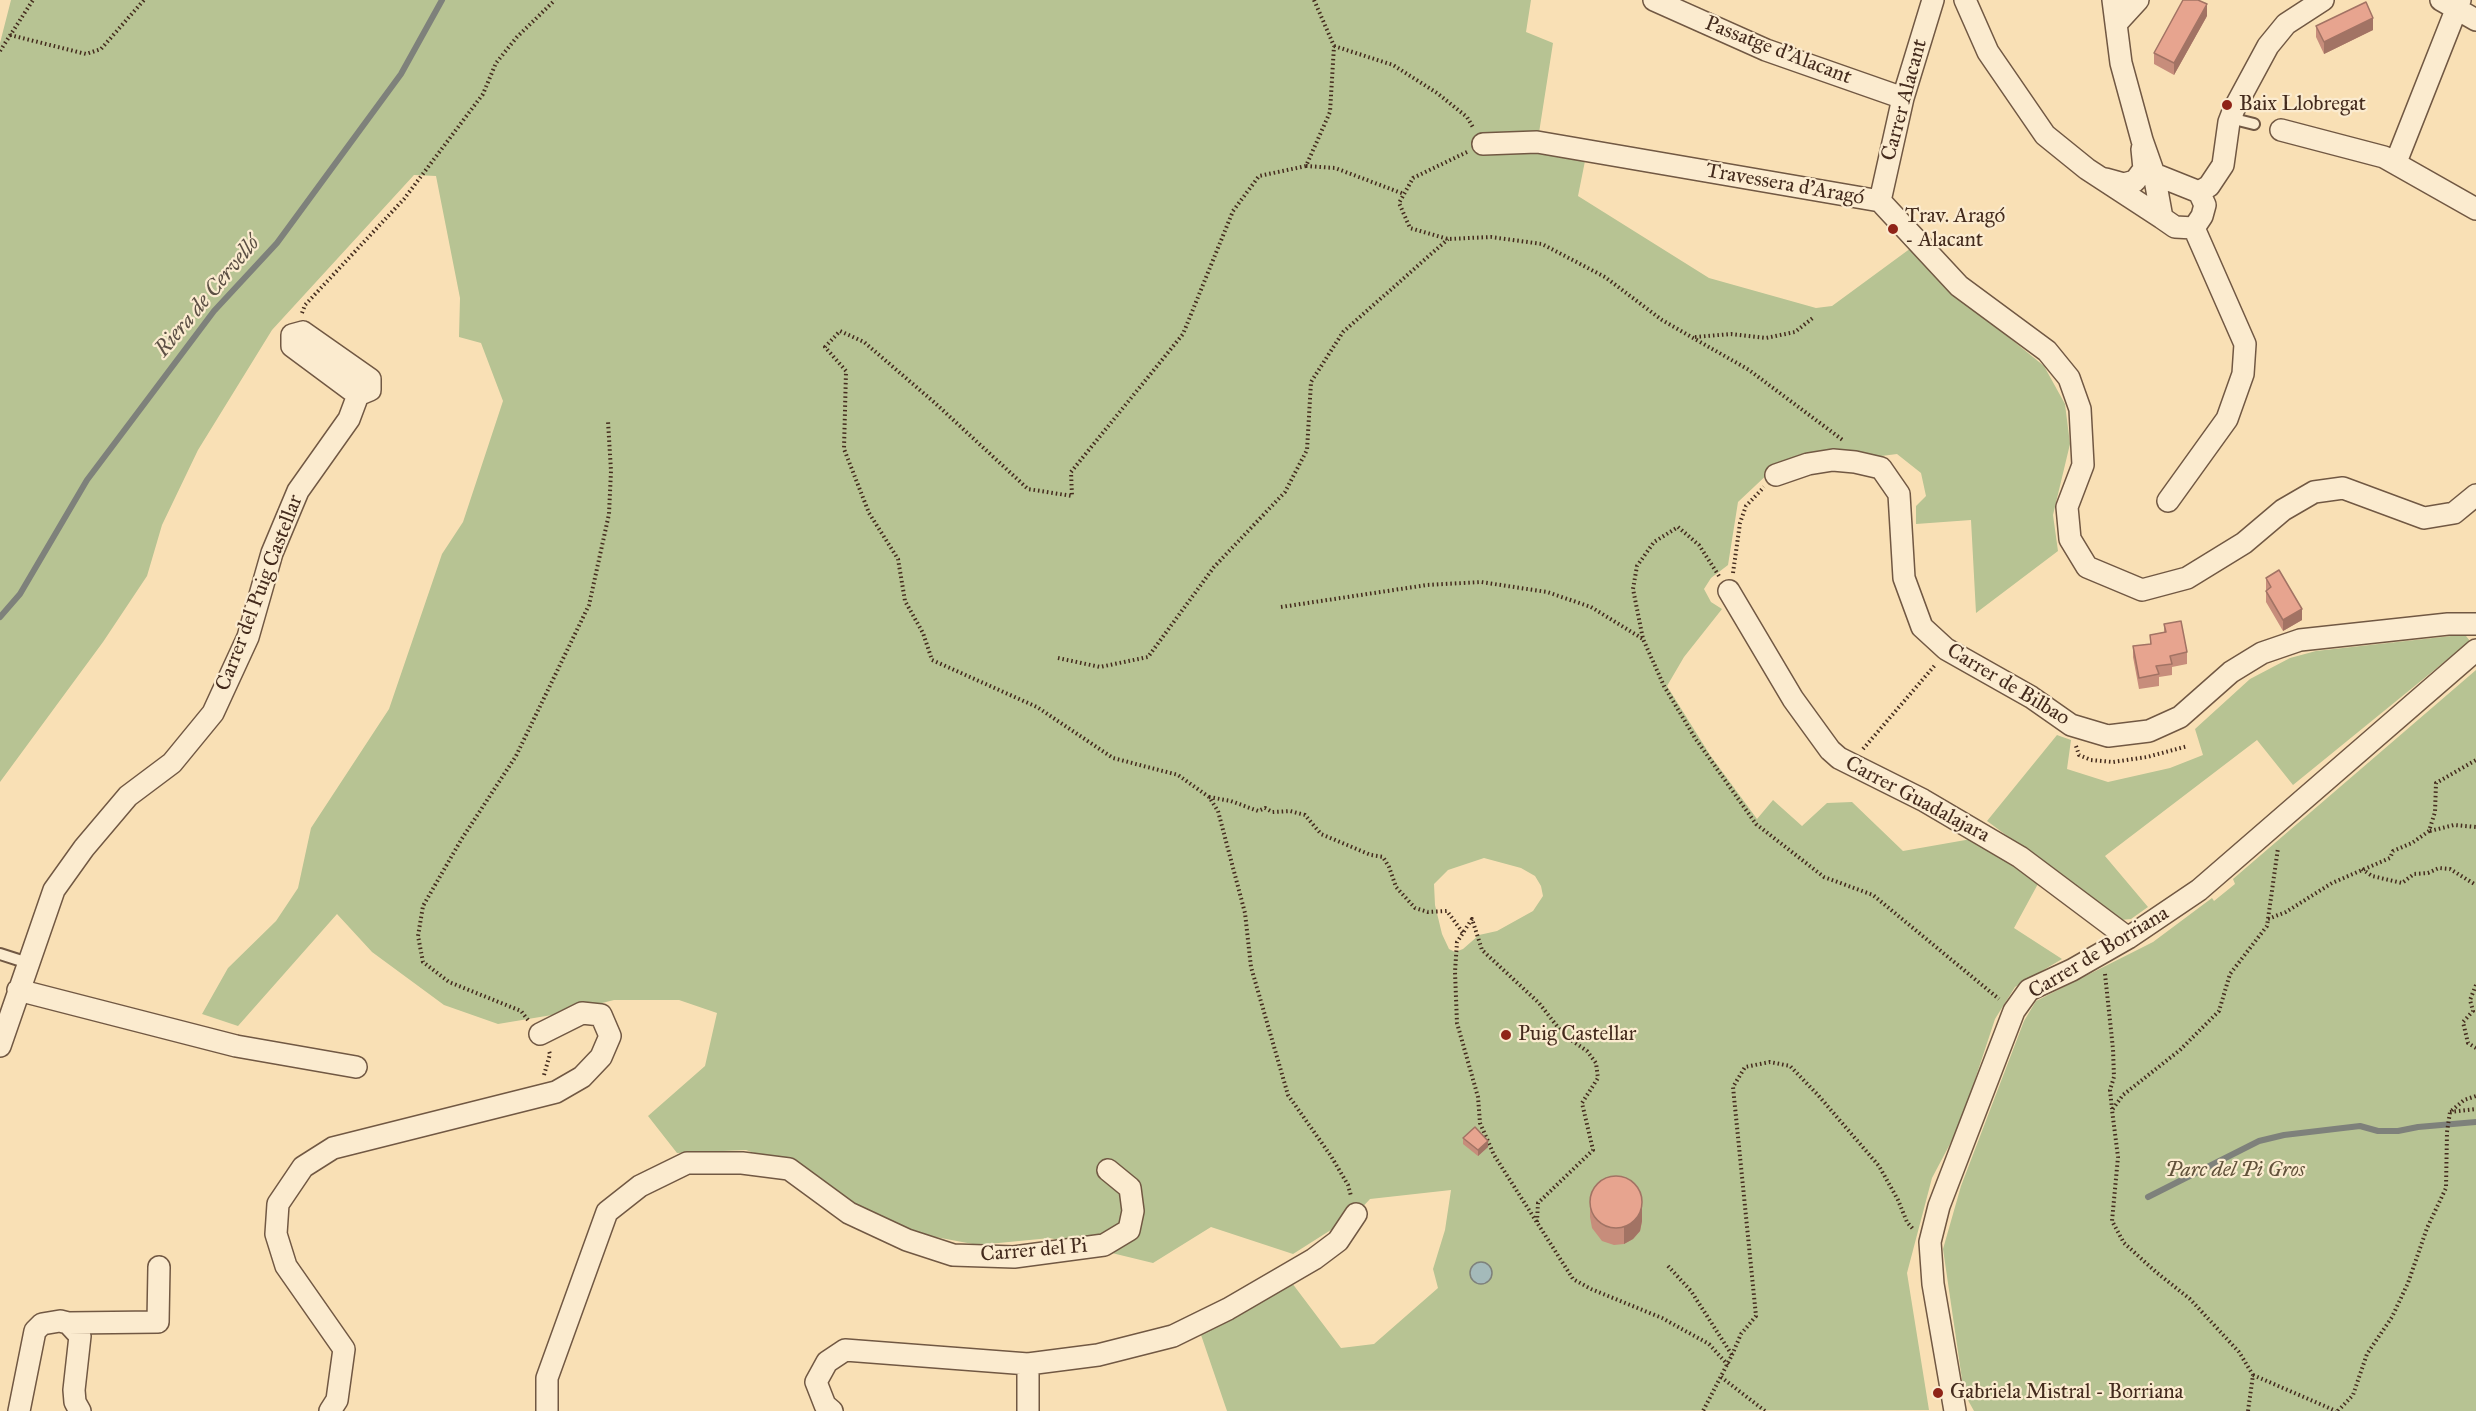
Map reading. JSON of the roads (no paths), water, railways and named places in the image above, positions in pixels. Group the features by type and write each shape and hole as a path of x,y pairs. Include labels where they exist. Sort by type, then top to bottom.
{"street":[{"name":"Passatge d'Alacant","path":"1654,0 1766,50 1903,98"},
{"name":"Carrer Alacant","path":"1880,201 1903,98 1933,0"},
{"path":"1965,0 1988,52 2045,135 2098,177 2175,227 2194,228"},
{"path":"2113,0 2121,63 2142,140 2154,174 2162,218"},
{"path":"2116,24 2138,0"},
{"path":"2154,174 2192,189 2209,186 2223,165 2230,118 2268,46 2286,24 2323,0"},
{"path":"2396,162 2452,3 2476,20"},
{"path":"2281,130 2384,157 2476,209"},
{"path":"2098,177 2124,184 2135,181 2144,169 2142,140"},
{"path":"2142,140 2159,161 2192,189 2205,205 2202,216 2194,228"},
{"name":"Travessera d'Aragó","path":"1483,144 1537,142 1880,201 1959,286 2047,351 2069,378 2080,409 2084,465 2067,507 2070,539 2087,567 2142,590 2187,578 2244,543 2283,510 2314,492 2343,488 2424,518 2454,513 2476,495"},
{"path":"2168,501 2227,418 2243,374 2245,344 2194,228"},
{"name":"Carrer del Puig Castellar","path":"0,1046 54,890 84,848 128,796 172,763 213,712 248,637 272,553 298,491 349,418 358,395 292,346 292,334"},
{"name":"Carrer de Bilbao","path":"1776,475 1808,464 1833,460 1881,468 1899,494 1904,578 1922,627 1946,649 2031,696 2071,725 2108,736 2149,731 2180,717 2239,668 2262,653 2300,640 2448,624 2476,624"},
{"name":"Carrer Guadalajara","path":"1729,591 1793,699 1834,754 1855,767 1923,800 2020,857 2128,938"},
{"name":"Carrer de Borriana","path":"1955,1411 1933,1284 1930,1242 1939,1206 2014,1011 2030,990 2101,954 2199,890 2278,819 2476,650"},
{"path":"18,990 236,1046 356,1067"},
{"path":"330,1411 336,1400 344,1349 286,1266 276,1234 278,1204 303,1167 333,1148 556,1092 582,1077 601,1057 610,1036 601,1015 582,1013 540,1034"},
{"name":"Carrer del Pi","path":"547,1411 547,1378 607,1212 640,1186 687,1163 742,1163 789,1168 849,1213 907,1240 953,1255 1014,1257 1104,1245 1129,1230 1133,1211 1130,1188 1108,1170"},
{"path":"832,1411 825,1405 816,1382 826,1362 845,1350 1028,1364 1098,1355 1173,1336 1228,1309 1314,1259 1338,1241 1356,1214"},
{"path":"19,1411 35,1331 42,1324 51,1321 68,1323 158,1322 159,1267"},
{"path":"68,1323 80,1336 74,1390 75,1402 80,1411"},
{"path":"1028,1364 1028,1411"}],"lane":[{"path":"2230,118 2254,124"},
{"path":"0,954 28,963"}],"waterway":[{"name":"Riera de Cervelló","path":"0,617 20,594 87,480 214,311 277,243 401,74 442,0"},
{"path":"2148,1197 2259,1141 2284,1135 2360,1126 2378,1131 2398,1131 2476,1122"}],"place":[{"name":"Baix Llobregat","path":"2227,105"},
{"name":"Trav. Aragó - Alacant","path":"1893,229"},
{"name":"Puig Castellar","path":"1506,1035"},
{"name":"Gabriela Mistral - Borriana","path":"1938,1393"}],"park label":[{"name":"Parc del Pi Gros","path":"2235,1171"}]}
